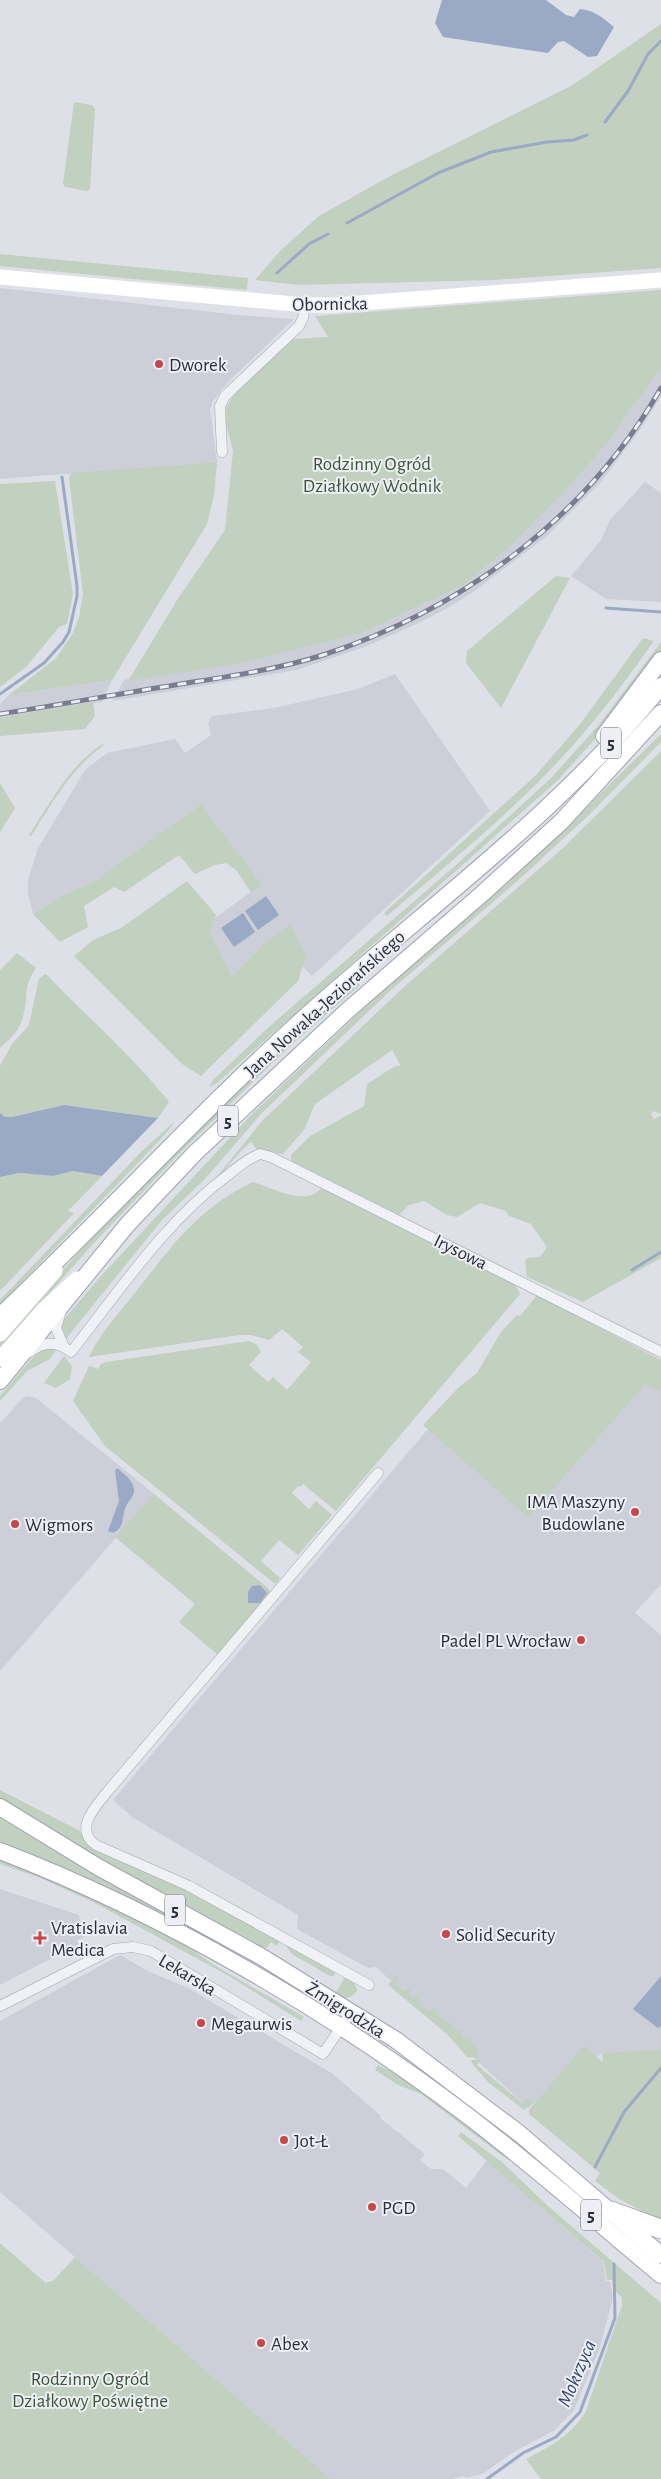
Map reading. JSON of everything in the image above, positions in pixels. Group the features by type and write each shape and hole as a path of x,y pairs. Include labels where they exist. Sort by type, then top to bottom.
{"highway":[{"name":"5","path":"611,2212 661,2229"}],"main road":[{"name":"Obornicka","path":"0,277 305,305 335,305 661,280"},
{"path":"558,796 661,660"},
{"name":"Jana Nowaka-Jeziorańskiego","path":"0,1334 45,1284 85,1235 246,1071 558,796 611,743 661,686"},
{"name":"Jana Nowaka-Jeziorańskiego","path":"7,1362 44,1309 91,1268 147,1201 245,1104 348,1010 490,888 563,820 661,713"},
{"path":"563,820 605,784 661,729"},
{"name":"5","path":"0,1316 85,1235"},
{"name":"5","path":"0,1380 7,1362 64,1302 91,1268"},
{"name":"Żmigrodzka","path":"0,1807 98,1867 262,1957 396,2040 520,2134 661,2255"},
{"name":"Żmigrodzka","path":"0,1851 83,1886 183,1935 340,2027 467,2115 573,2200 661,2276"}],"street":[{"path":"222,452 220,406 226,396 299,326 303,318 305,305"},
{"name":"Irysowa","path":"63,1346 71,1352 168,1230 212,1187 247,1160 260,1154 271,1157 661,1352"},
{"path":"7,1362 43,1343 63,1346 56,1328 64,1302"},
{"path":"369,1985 189,1886 96,1845 88,1836 86,1827 93,1810 108,1791 378,1473"},
{"name":"Lekarska","path":"0,2006 114,1949 133,1947 151,1951 323,2054 351,2012"}],"shaded area":[{"path":"0,288 238,315 294,319 229,381 213,401 210,409 217,462 0,479"},
{"path":"661,368 661,396 642,427 601,482 547,536 476,590 451,606 421,622 367,646 297,670 112,701 124,680 465,584 515,542 583,472 613,435"},
{"path":"645,482 661,493 661,602 606,599 571,576 601,540 610,520"},
{"path":"395,674 490,811 312,976 301,965 306,954 263,945 232,976 210,932 215,918 262,884 201,804 93,882 63,895 33,914 28,894 28,880 38,848 85,770 107,753 175,739 185,753 211,735 208,723 212,716 274,708 358,689"},
{"path":"112,680 102,702 0,718 0,704 9,695"},
{"path":"645,1385 661,1391 661,1584 635,1613 661,1635 661,2049 602,2053 528,2108 376,1967 368,1968 297,1929 298,1915 132,1817 113,1800 428,1429 528,1518"},
{"name":"Wigmors","path":"24,1397 36,1398 154,1494 0,1671 0,1423"},
{"name":"Vratislavia Medica","path":"0,1889 79,1915 84,1937 77,1940 79,1944 0,1985"},
{"path":"120,1955 148,1971 188,1988 333,2074 381,2116 380,2118 425,2154 420,2160 431,2169 443,2169 466,2188 487,2160 603,2262 606,2281 610,2281 613,2298 599,2350 574,2410 554,2431 515,2451 484,2473 466,2478 463,2476 452,2479 331,2479 0,2192 0,2021"}],"green space":[{"path":"661,24 661,268 493,280 298,285 255,280 281,250 319,216 390,176 571,86"},
{"path":"74,102 92,105 95,109 90,189 87,191 65,187 63,184"},
{"path":"0,254 248,278 247,290 0,266"},
{"name":"Rodzinny Ogród Działkowy Wodnik","path":"661,290 661,368 613,435 583,472 515,542 465,584 361,633 241,663 128,681 179,597 225,530 233,451 225,420 227,406 238,388 293,339 328,337 315,316"},
{"path":"217,462 214,495 207,524 112,680 9,695 56,658 73,633 79,617 83,594 69,478 71,473"},
{"path":"55,481 73,594 67,624 59,627 26,667 0,687 0,484"},
{"path":"556,576 570,578 501,708 466,663 467,651"},
{"path":"643,638 654,641 605,707 565,754 492,826 387,916 384,913 536,775 581,723"},
{"path":"661,642 661,653 603,730 558,780 217,1083 209,1087 213,1080 271,1025 456,865 550,779 597,727"},
{"path":"93,702 95,716 85,729 0,736 0,718"},
{"path":"661,734 661,742 591,813 523,876 390,991 262,1113 204,1180 162,1220 65,1340 60,1326 61,1323 101,1276 251,1115 383,990 552,841"},
{"path":"104,743 72,776 31,836 29,835 62,784 81,762"},
{"path":"661,751 661,1114 653,1111 651,1114 654,1119 661,1115 661,1258 583,1302 527,1277 525,1261 527,1258 540,1257 547,1247 531,1224 509,1216 506,1211 480,1203 457,1217 447,1215 424,1201 409,1205 399,1215 291,1161 291,1155 310,1136 364,1106 367,1084 395,1066 401,1066 392,1050 315,1104 304,1130 283,1154 257,1150 251,1142 211,1184 262,1121 405,986 563,848"},
{"path":"0,783 15,808 0,832"},
{"path":"201,804 262,884 251,893 237,871 226,863 215,865 195,874 179,855 124,892 114,887 84,906 88,927 60,942 33,914 63,895 93,882"},
{"path":"187,881 216,915 210,932 232,976 263,945 290,925 306,954 298,981 201,1076 182,1064 74,956 93,940 121,928"},
{"path":"17,953 36,968 27,987 22,1022 14,1034 0,1048 0,970"},
{"path":"46,974 125,1052 169,1102 158,1118 64,1105 12,1117 5,1117 0,1113 0,1066 12,1044 29,1025 39,978"},
{"path":"357,982 360,985 289,1047 184,1149 92,1245 0,1349 0,1341 96,1233 245,1081"},
{"path":"175,1121 138,1163 0,1305 0,1300 140,1153"},
{"path":"73,1171 102,1176 68,1211 74,1213 0,1291 0,1177 19,1173 53,1176"},
{"path":"253,1182 279,1192 299,1196 308,1196 316,1193 322,1187 515,1285 520,1294 336,1511 303,1484 300,1487 298,1486 292,1493 309,1509 316,1501 332,1515 298,1555 279,1540 261,1561 280,1578 275,1584 105,1446 73,1401 89,1366 98,1369 101,1364 106,1362 249,1341 256,1344 261,1352 249,1365 268,1382 273,1377 287,1390 311,1362 298,1352 303,1347 282,1329 269,1340 251,1335 240,1335 89,1357 109,1325 186,1231 216,1204"},
{"path":"537,1295 661,1360 661,1391 645,1385 528,1518 423,1425 459,1387 477,1373 501,1332 517,1315 520,1316"},
{"path":"41,1348 57,1349 50,1359 27,1371 0,1401 0,1396"},
{"path":"64,1356 72,1366 70,1379 56,1388 44,1383"},
{"path":"154,1494 269,1589 270,1596 219,1656 179,1622 195,1604 115,1537"},
{"path":"0,1790 80,1831 85,1842 90,1846 171,1881 280,1940 277,1946 271,1942 267,1948 250,1943 116,1870 0,1799"},
{"path":"0,1815 231,1946 315,1999 232,1949 0,1844"},
{"path":"0,1858 96,1899 178,1940 214,1965 304,2017 301,2021 229,1976 93,1902 38,1877 0,1864"},
{"path":"285,1944 336,1971 334,1976 330,1976 292,1954"},
{"path":"397,1975 398,1978 394,1983 405,1992 412,1986 408,1994 413,1999 420,1993 417,2002 430,2012 437,2007 435,2013 449,2024 453,2022 452,2027 457,2031 462,2029 461,2034 465,2038 471,2036 469,2041 479,2049 475,2053 481,2058 467,2057 447,2034 388,1985"},
{"path":"345,1977 354,1982 357,1990 353,1996 347,1998 335,1994"},
{"path":"584,2046 603,2062 602,2053 661,2049 661,2221 619,2199 595,2181 600,2173 529,2114 529,2110"},
{"path":"472,2060 481,2060 477,2065 522,2103 528,2098 533,2102 524,2110 488,2082 471,2062"},
{"path":"378,2065 412,2082 508,2154 504,2157 421,2094 398,2085 375,2070"},
{"path":"461,2132 503,2163 549,2207 661,2303 661,2479 541,2479 526,2459 552,2445 567,2434 586,2411 622,2305 622,2298 613,2288 612,2280 607,2280 604,2262 458,2136"},
{"name":"Rodzinny Ogród Działkowy Poświętne","path":"0,2243 46,2283 54,2280 75,2257 331,2479 0,2479"}],"water":[{"path":"442,0 546,0 566,15 574,17 580,9 590,11 614,27 597,56 588,57 564,41 558,42 548,53 443,37 435,23"},
{"path":"266,896 279,915 258,930 245,911"},
{"path":"243,913 255,932 234,947 221,928"},
{"path":"64,1105 158,1118 102,1176 73,1171 53,1176 19,1173 0,1177 0,1113 5,1117 12,1117"},
{"path":"117,1468 130,1480 134,1491 127,1504 120,1528 113,1533 108,1531 119,1501 115,1471"},
{"path":"260,1585 267,1593 260,1603 248,1603 248,1592 252,1586"},
{"path":"661,1976 661,2026 658,2028 633,2009"}],"waterway":[{"path":"605,122 628,91 648,54 661,41"},
{"path":"347,223 438,173 491,152 547,142 574,140 587,135"},
{"path":"277,273 309,244 328,234"},
{"path":"0,694 44,663 63,642 69,632 77,596 77,586 62,477"},
{"path":"606,608 661,612"},
{"path":"632,1270 661,1252"},
{"name":"Mokrzyca","path":"595,2167 624,2112 661,2068"},
{"name":"Mokrzyca","path":"487,2479 523,2453 556,2437 580,2412 615,2318 614,2264"}],"railway":[{"path":"0,714 287,665 323,655 375,636 424,612 472,584 517,553 558,517 597,478 631,435 661,388"}],"place":[{"name":"Dworek","path":"159,364"},
{"name":"IMA Maszyny Budowlane","path":"635,1512"},
{"name":"Wigmors","path":"15,1524"},
{"name":"Padel PL Wrocław","path":"581,1640"},
{"name":"Solid Security","path":"446,1934"},
{"name":"Vratislavia Medica","path":"40,1938"},
{"name":"Megaurwis","path":"201,2023"},
{"name":"Jot-Ł","path":"284,2140"},
{"name":"PGD","path":"372,2207"},
{"name":"Abex","path":"261,2343"}]}
